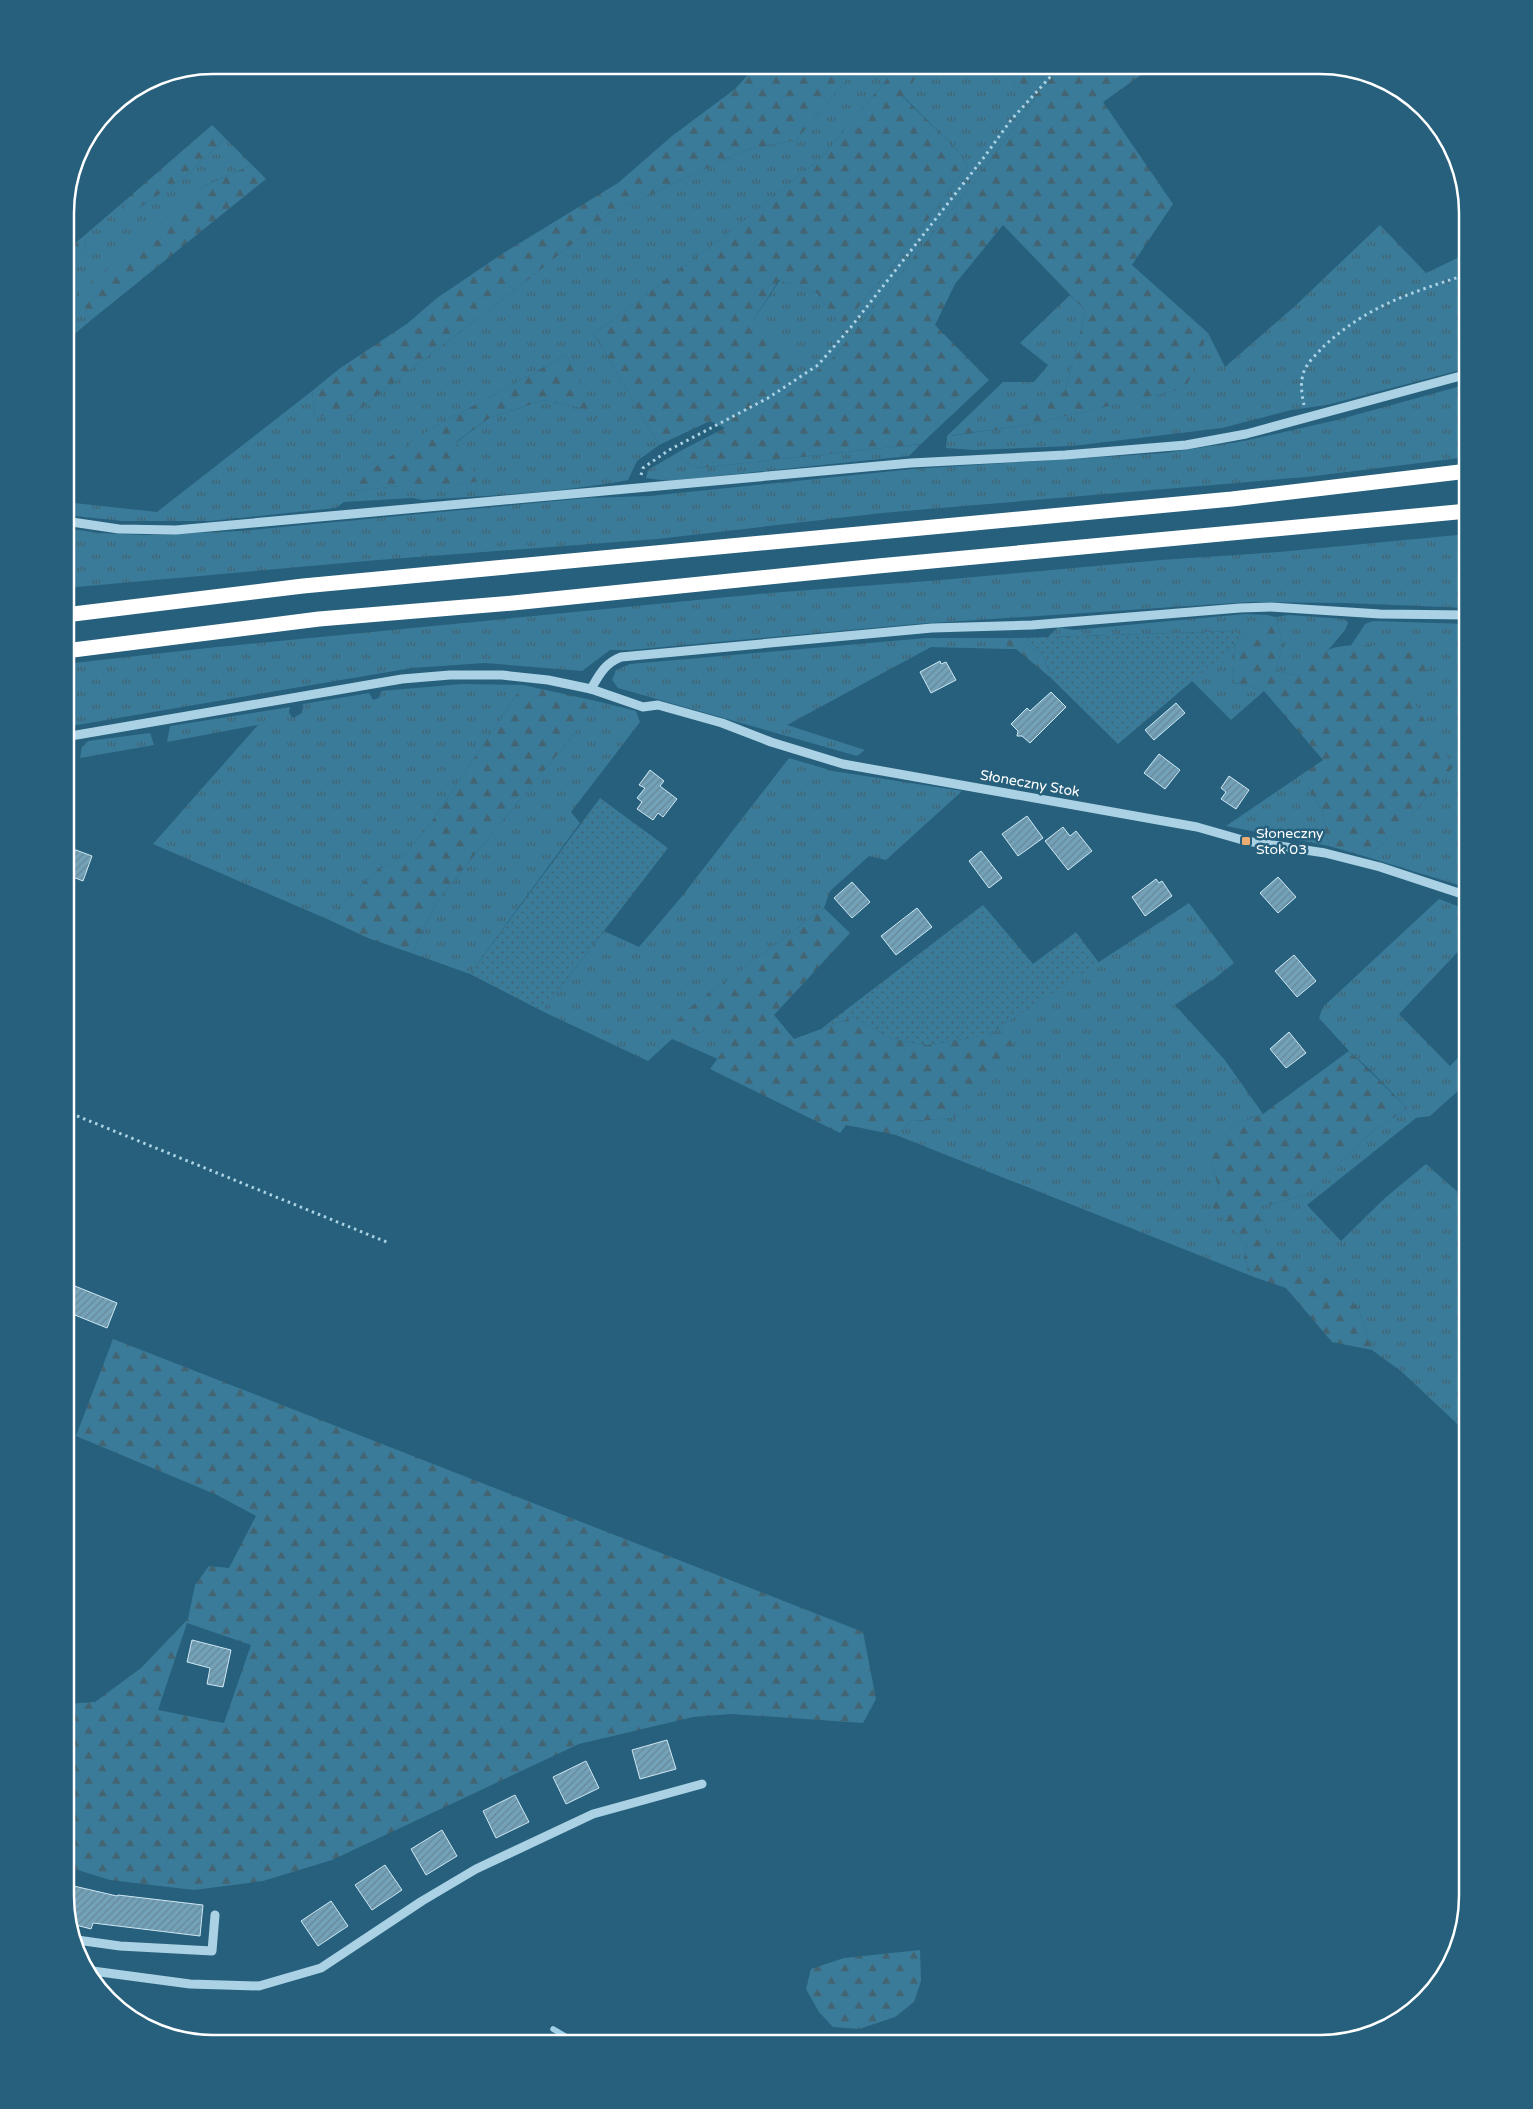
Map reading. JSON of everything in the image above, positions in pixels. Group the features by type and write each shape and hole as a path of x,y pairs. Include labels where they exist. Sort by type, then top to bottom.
{"highway":[{"path":"74,614 410,575 1232,500 1459,471"},
{"path":"74,650 320,619 514,603 878,566 1459,512"}],"street":[{"path":"74,522 119,529 176,530 911,464 1065,455 1186,445 1246,434 1459,376"},
{"path":"591,689 602,670 612,661 621,657 932,628 1032,625 1271,607 1380,614 1459,615"},
{"name":"Słoneczny Stok","path":"74,734 402,679 450,675 502,675 548,680 591,689 643,707 658,705 722,723 771,742 843,764 1197,827 1246,841 1325,853 1380,867 1459,893"},
{"path":"96,1971 190,1984 259,1986 321,1968 422,1901 476,1869 593,1814 702,1784"},
{"path":"81,1941 120,1946 212,1951 215,1915"}],"path":[{"path":"637,490 643,468 669,450 768,398 818,365 858,320 1011,120 1053,74"},
{"path":"1306,418 1302,396 1303,374 1313,357 1336,335 1367,313 1394,299 1459,277"},
{"path":"74,1115 389,1242"}],"green space":[{"path":"749,74 851,74 796,140 748,149 612,212 521,285 350,416 315,416 312,391 339,369 408,323 437,298 502,254 618,183 672,136 735,89"},
{"path":"851,74 891,74 821,158 723,237 594,334 659,445 637,461 628,480 577,488 525,493 422,500 413,498 344,502 336,508 210,521 123,521 74,516 74,503 157,512 312,391 315,416 350,416 521,285 612,212 748,149 796,140","holes":["566,355 597,418 585,409 544,400 489,418 398,486 353,491 426,432"]},
{"path":"891,74 918,74 903,97 960,153 967,167 899,258 842,327 817,293 779,280 753,320 786,346 795,371 780,400 833,358 974,182 1036,98 1015,85 1008,74 1142,74 1103,102 1173,204 1132,265 1208,333 1186,388 1027,425 947,436 1065,391 1086,311 1003,225 955,284 935,325 989,380 921,444 698,468 680,459 682,450 725,428 710,421 659,445 594,334 723,237 821,158"},
{"path":"918,74 1008,74 1015,85 1036,98 974,182 833,358 779,401 795,371 785,346 753,320 780,280 817,293 842,326 899,258 967,167 960,153 903,96"},
{"path":"212,125 225,138 190,173 120,221 128,198"},
{"path":"225,138 252,165 204,186 80,293 90,321 74,334 74,260 86,250 85,235 128,198 121,220 190,173"},
{"path":"252,165 266,179 90,321 79,293 204,186"},
{"path":"1380,225 1426,273 1459,257 1459,370 1327,405 1291,410 1222,428 1072,446 973,450 946,448 947,436 1003,382 1034,382 1048,365 1020,343 1070,295 1086,311 1065,391 950,436 1027,425 1185,388 1208,333 1225,367 1295,306"},
{"path":"85,235 86,250 74,260 74,244"},
{"path":"566,355 598,419 585,409 544,400 489,418 456,442 480,482 398,486 353,491 362,476 426,432"},
{"path":"1459,386 1459,458 1306,477 882,513 657,539 378,560 74,587 74,529 99,533 145,535 241,531 588,498 649,496 913,469 1165,453 1244,441 1337,420"},
{"path":"921,444 909,456 669,481 646,478 648,470 682,450 680,459 698,468"},
{"path":"1459,535 1459,608 1344,603 1249,602 916,624 631,650 610,650 582,671 485,663 412,668 74,725 74,663 217,647 770,593 1161,560 1279,552"},
{"path":"1245,614 1267,615 1243,638 1235,631 1048,637 1058,627 1074,630"},
{"path":"1267,615 1276,617 1283,646 1275,671 1300,676 1320,655 1337,647 1362,645 1428,651 1428,669 1412,699 1453,767 1404,824 1367,857 1329,846 1323,812 1301,775 1323,760 1264,691 1233,682 1235,645"},
{"path":"1288,615 1345,619 1348,623 1345,630 1329,649 1316,658 1300,676 1275,671 1283,646 1276,617"},
{"path":"1373,621 1459,624 1459,885 1367,857 1404,824 1453,767 1411,699 1428,669 1350,647 1365,624"},
{"path":"1235,631 1243,638 1118,744 1051,678 1044,657 1019,638"},
{"path":"926,638 1009,638 1007,649 931,647 787,725 865,750 857,756 618,688 612,680 616,670 630,664"},
{"path":"1009,638 1019,638 1044,657 1051,678 1016,649 1007,649"},
{"path":"1235,645 1233,682 1264,691 1231,720 1191,680"},
{"path":"463,684 523,685 433,820 405,855 375,872 327,919 153,844 258,725 167,742 170,726 290,707 289,713 293,718 302,713 303,704 369,693 373,700 379,698 381,691"},
{"path":"523,685 596,701 592,712 440,897 417,942 414,954 368,938 327,919 375,872 405,855 433,820"},
{"path":"596,701 636,711 640,722 571,812 580,823 470,974 414,954 417,942 440,897 592,712"},
{"path":"150,733 154,745 80,758 82,747 88,741"},
{"path":"789,758 833,771 962,791 886,860 869,856 830,891 824,908 686,1011 699,1033 728,1021 736,1034 718,1059 672,1039 648,1061 542,1011 604,931 639,947 683,895"},
{"path":"1301,775 1323,812 1329,846 1226,826"},
{"path":"600,798 668,848 542,1011 470,974"},
{"path":"1439,899 1459,907 1459,951 1399,1014 1450,1066 1459,1057 1459,1090 1430,1116 1416,1118 1307,1205 1341,1241 1385,1198 1426,1164 1459,1193 1459,1426 1402,1372 1372,1350 1359,1310 1338,1284 1271,1251 1260,1207 1306,1195 1371,1133 1407,1108 1349,1051 1319,1018 1323,1007"},
{"path":"1189,903 1234,963 1175,1005 1224,1059 1263,1114 1239,1123 1197,1160 1212,1165 1219,1189 1210,1204 1247,1245 1244,1259 1254,1277 896,1135 912,1121 953,1118 1004,1032 988,1035"},
{"path":"983,905 1033,964 1076,932 1099,963 988,1035 927,1045 892,1039 854,1017 821,1029"},
{"path":"824,908 850,933 774,1015 794,1039 854,1017 892,1039 927,1045 1004,1032 1014,1047 998,1073 953,1118 912,1121 896,1135 846,1125 840,1133 710,1069 735,1034 728,1022 699,1033 678,1021 686,1011"},
{"path":"1349,1051 1407,1108 1371,1133 1306,1195 1260,1207 1271,1250 1338,1284 1359,1310 1372,1350 1332,1342 1286,1288 1254,1277 1244,1259 1247,1245 1209,1204 1219,1189 1212,1165 1196,1160 1239,1123 1263,1114"},
{"path":"113,1339 863,1632 876,1699 863,1723 731,1714 693,1717 579,1744 332,1860 263,1881 194,1890 110,1880 74,1869 74,1703 95,1702 141,1668 188,1619 195,1585 209,1566 229,1568 256,1516 217,1495 76,1436","holes":["187,1623 251,1645 224,1723 158,1710"]},
{"path":"920,1950 921,1981 914,2002 895,2017 859,2029 833,2027 819,2012 806,1989 811,1969 844,1958"}],"building":[{"path":"940,661 941,664 946,662 956,680 931,693 920,672"},
{"path":"1051,692 1066,707 1030,743 1022,736 1017,736 1018,731 1011,724 1027,708 1030,711"},
{"path":"1176,703 1185,713 1154,740 1145,730"},
{"path":"1159,754 1180,770 1165,789 1144,773"},
{"path":"650,770 664,781 660,786 677,799 663,817 658,813 653,820 637,809 642,802 637,798 645,788 639,785"},
{"path":"1229,776 1249,790 1236,809 1221,799 1226,792 1221,788"},
{"path":"1027,816 1043,838 1018,856 1002,834"},
{"path":"1063,827 1070,836 1076,831 1092,851 1068,870 1045,841"},
{"path":"74,849 92,856 83,881 74,878"},
{"path":"981,851 1002,878 989,888 969,861"},
{"path":"1278,877 1296,897 1278,913 1260,893"},
{"path":"1156,879 1159,883 1162,881 1172,896 1145,916 1132,897"},
{"path":"852,882 870,902 852,918 834,898"},
{"path":"917,908 932,927 896,955 881,936"},
{"path":"1294,955 1316,981 1297,997 1275,971"},
{"path":"1289,1032 1306,1053 1286,1068 1270,1049"},
{"path":"74,1286 117,1303 107,1328 74,1315"},
{"path":"192,1640 231,1650 223,1687 207,1684 210,1668 187,1662"},
{"path":"667,1740 676,1769 640,1779 632,1750"},
{"path":"586,1761 599,1788 566,1804 553,1777"},
{"path":"515,1795 529,1822 496,1838 483,1811"},
{"path":"442,1830 457,1856 426,1875 411,1849"},
{"path":"385,1865 402,1890 372,1910 355,1885"},
{"path":"74,1886 117,1896 203,1905 200,1936 93,1923 91,1929 77,1925"},
{"path":"331,1901 348,1926 318,1946 301,1921"}],"waterway":[{"path":"553,2029 563,2035"}],"place":[{"name":"Słoneczny Stok 03","path":"1246,841"}]}
